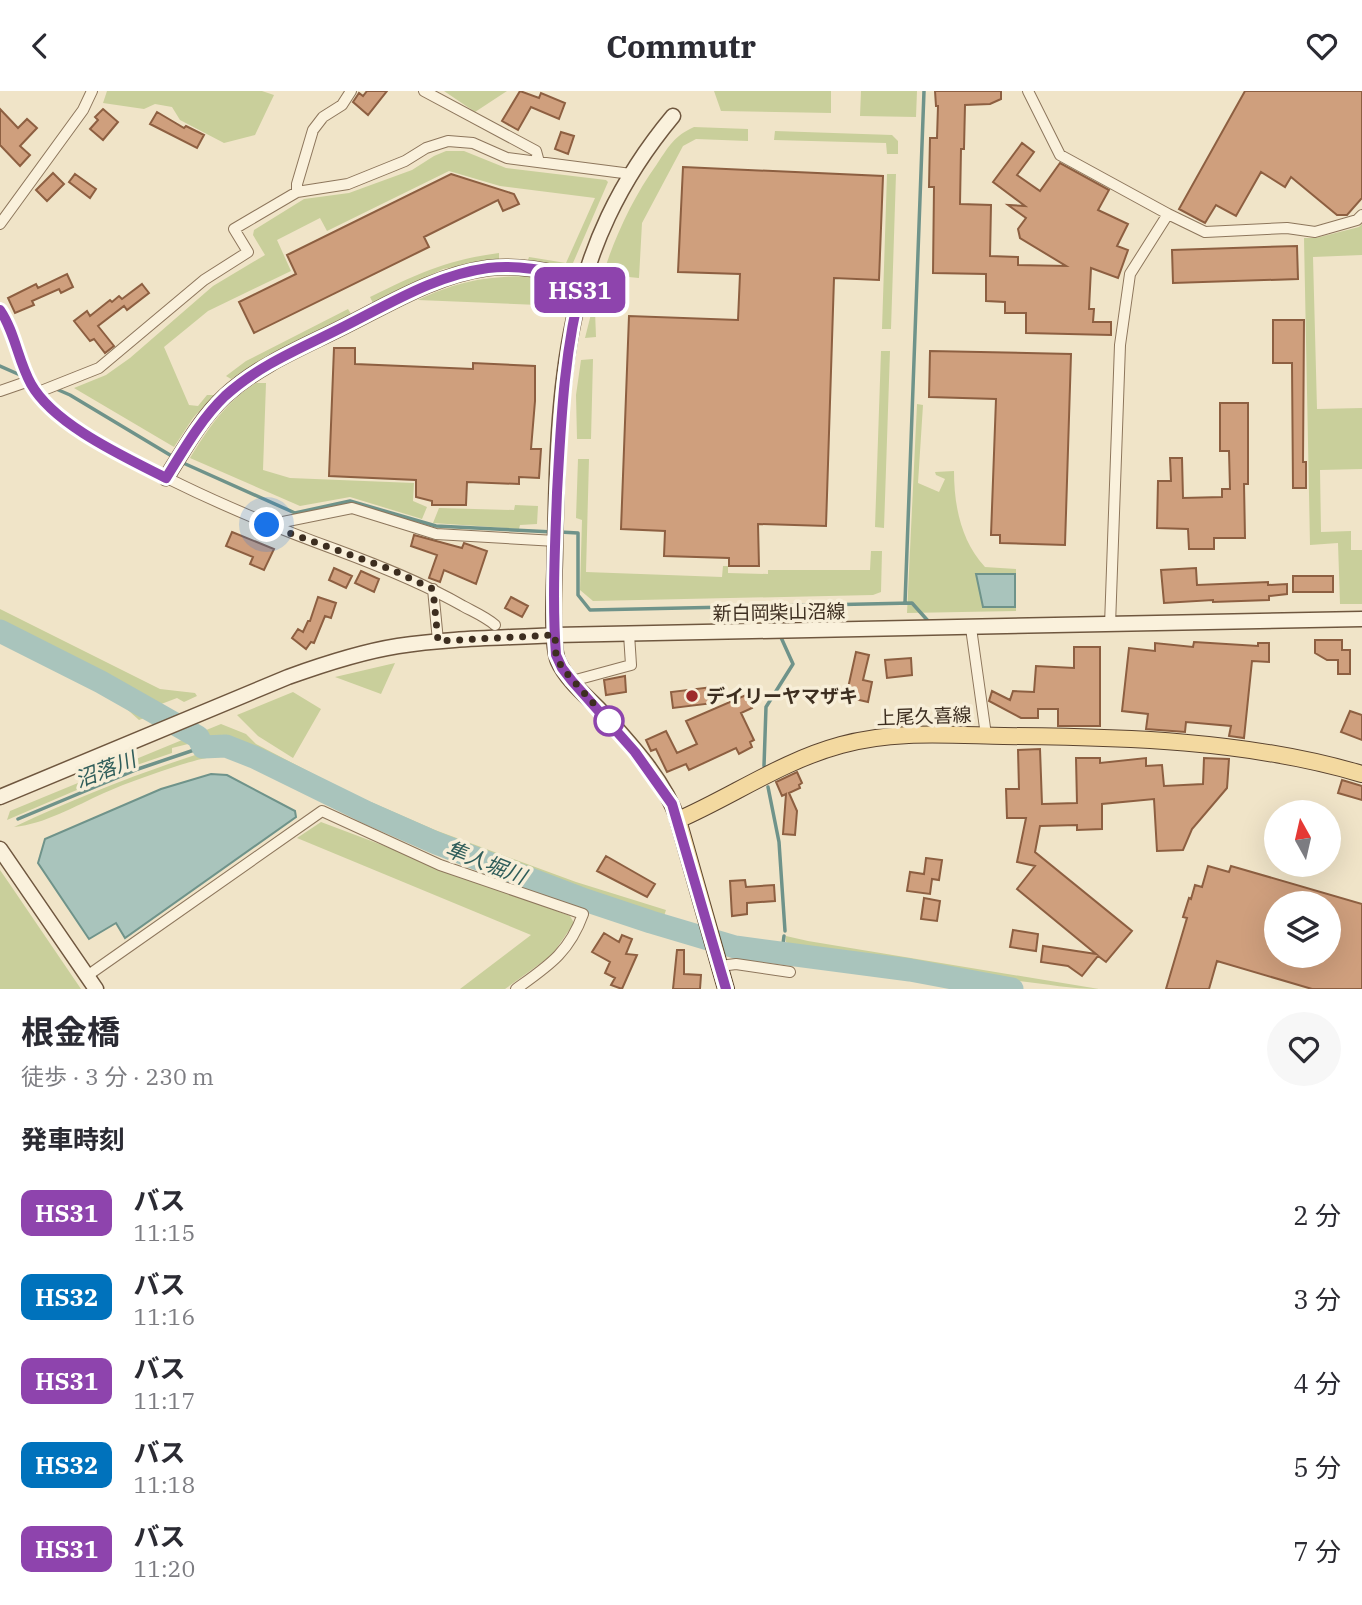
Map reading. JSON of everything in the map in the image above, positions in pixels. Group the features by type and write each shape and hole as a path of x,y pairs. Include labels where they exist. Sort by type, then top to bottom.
{"main road":[{"name":"上尾久喜線","path":"678,820 802,757 840,745 894,736 986,735 1150,740 1262,754 1362,774"},
{"path":"678,820 726,989"}],"street":[{"path":"0,224 83,110 92,91"},
{"path":"297,192 313,130 323,117 342,105 351,91"},
{"path":"424,91 536,151 539,162"},
{"path":"1028,91 1060,155 1205,232 1287,228 1315,232 1357,220 1362,215"},
{"path":"673,116 631,174 605,222 583,279 570,333 563,386 555,635 558,661 665,791 678,820"},
{"path":"36,393 99,368 204,280 248,252 234,229 297,192 348,184 405,161 426,148 448,141 473,143 507,158 631,174"},
{"path":"1110,625 1120,345 1128,286 1130,274 1168,214"},
{"path":"166,478 209,413 238,385 274,361 434,282 473,271 512,267 533,268 583,279"},
{"path":"0,310 36,393 50,408 78,429 166,478 267,525 390,569 433,589 495,625"},
{"path":"0,391 29,381"},
{"path":"267,525 352,508 436,534 556,541"},
{"path":"433,589 438,641"},
{"name":"新白岡柴山沼線","path":"0,797 327,662 397,646 438,641 555,635 1362,619"},
{"path":"971,628 986,735"},
{"path":"572,681 631,665 629,633"},
{"path":"87,977 322,811 440,865 583,914 569,945 555,961 516,989"},
{"path":"0,849 96,989"},
{"path":"719,961 790,972"}],"green space":[{"path":"107,91 262,91 274,95 255,135 224,143 180,120 172,107 155,104 144,109 103,103"},
{"path":"444,91 507,91 475,112"},
{"path":"714,91 831,91 831,113 721,111"},
{"path":"861,91 917,91 916,117 860,116"},
{"path":"694,127 748,129 748,141 696,139 683,146 642,223 639,278 608,275 601,304 595,311 596,337 585,338 604,270 621,226 644,184 669,147 681,134"},
{"path":"775,131 892,135 898,141 898,154 887,154 886,143 774,140"},
{"path":"446,151 464,151 506,168 606,180 608,182 573,263 566,267 528,260 529,257 566,263 595,198 500,186 449,171 327,231 320,218 277,240 291,271 208,311 164,347 189,405 198,406 207,395 214,395 193,418 174,447 74,388 106,375 130,358 213,286 265,255 253,235 254,230 304,199 349,193 412,170"},
{"path":"887,174 896,174 891,329 882,329"},
{"path":"1362,224 1362,255 1313,257 1317,409 1362,408 1362,469 1320,470 1321,532 1351,531 1351,550 1362,550 1362,604 1340,604 1338,543 1310,545 1304,238 1316,238"},
{"path":"499,253 499,259 443,269 373,303 370,297 432,269"},
{"path":"525,276 559,283 566,297 564,306 418,300 470,282"},
{"path":"348,309 351,314 268,355 231,379 226,376 246,361"},
{"path":"881,351 890,351 884,528 875,527"},
{"path":"593,359 591,439 577,439 576,395 581,360"},
{"path":"256,383 266,383 263,470 290,478 414,483 413,501 427,507 422,519 350,497 300,506 190,458 219,416 236,398"},
{"path":"917,404 923,405 918,483 939,492 945,479 935,472 954,471 957,510 970,546 985,567 1016,569 1016,611 907,613"},
{"path":"578,459 589,459 586,572 722,577 723,566 728,566 728,573 768,574 768,570 870,570 871,551 882,551 881,592 873,595 593,601 580,590 582,520 576,518"},
{"path":"515,505 538,506 537,524 520,525 519,529 433,523 439,508 514,510"},
{"path":"0,609 160,689 195,693 197,696 184,702 177,698 156,706 110,680 0,626"},
{"path":"0,634 118,695 147,717 139,720 110,694 0,639"},
{"path":"395,663 381,694 335,677"},
{"path":"293,692 321,709 293,758 258,736 237,715"},
{"path":"221,724 246,734 256,744 348,792 435,830 576,882 666,910 664,916 448,844 367,807 258,750 225,740 208,743 199,733"},
{"path":"187,738 192,743 172,748 172,753 128,768 7,820 10,811"},
{"path":"213,749 227,749 291,777 413,839 483,867 660,927 660,934 447,859 340,811 238,758 209,757 171,768 113,789 48,818 14,827 112,785"},
{"path":"321,822 570,916 574,923 552,955 505,989 460,989 531,935 297,838"},
{"path":"0,870 9,883 81,989 0,989"},
{"path":"786,936 1099,989 990,977 790,944 786,942"}],"water":[{"path":"976,574 1015,574 1015,607 983,607"},
{"path":"211,774 227,775 295,811 296,817 125,938 116,923 89,939 38,863 45,839 161,789"}],"building":[{"path":"367,91 387,91 368,115 353,102 359,93 363,96"},
{"path":"520,91 539,98 541,93 565,103 559,119 531,107 518,130 502,121"},
{"path":"935,91 1001,91 1001,99 990,104 965,105 964,149 961,149 960,204 991,205 990,256 1018,257 1018,265 1066,266 1020,238 1018,229 1026,218 1008,205 1025,206 993,182 1022,143 1034,152 1017,175 1040,191 1060,163 1109,190 1098,210 1128,224 1117,246 1128,250 1118,278 1091,268 1089,309 1094,309 1093,322 1111,322 1111,335 1026,333 1026,313 1005,313 1005,302 986,301 986,274 933,273 934,187 929,187 930,138 937,138 938,106"},
{"path":"1245,91 1362,91 1362,198 1347,215 1337,215 1291,177 1285,187 1261,172 1236,216 1216,205 1205,223 1179,209"},
{"path":"0,109 18,128 27,119 37,128 20,146 30,155 20,166 0,145"},
{"path":"103,109 118,122 103,140 90,129 98,120 95,117"},
{"path":"157,112 184,128 186,126 204,135 197,148 150,124"},
{"path":"561,132 574,136 568,154 555,149"},
{"path":"683,167 883,176 879,280 834,278 826,526 758,524 759,566 729,566 729,558 664,556 665,531 621,529 629,316 738,320 740,274 678,272"},
{"path":"53,173 64,184 47,201 36,190"},
{"path":"75,174 96,189 90,198 69,182"},
{"path":"451,174 514,194 519,204 503,211 498,200 424,237 429,247 254,333 239,302 296,274 287,255"},
{"path":"1297,246 1298,279 1173,283 1172,250"},
{"path":"67,274 73,287 61,293 59,289 32,301 34,305 15,313 8,298 36,284 38,288"},
{"path":"142,284 149,293 127,310 124,306 98,326 114,346 105,353 94,339 90,341 74,321 87,311 90,316 110,300 112,302 119,296 122,299"},
{"path":"1273,320 1304,320 1303,462 1306,462 1306,488 1293,488 1292,363 1273,363"},
{"path":"334,348 355,348 355,364 473,369 473,363 535,366 531,449 541,449 539,478 519,477 519,484 467,482 466,505 432,505 432,501 416,497 416,480 329,476"},
{"path":"930,351 1071,354 1065,545 1000,543 1000,535 991,535 996,399 929,397"},
{"path":"1220,403 1248,403 1248,484 1244,484 1245,538 1214,538 1214,549 1189,549 1188,529 1157,528 1158,481 1171,481 1170,458 1182,458 1183,498 1222,497 1222,489 1230,489 1229,451 1220,451"},
{"path":"232,532 274,549 264,570 250,564 253,557 226,546"},
{"path":"414,535 462,548 464,543 487,551 476,584 444,570 440,582 429,578 437,555 411,546"},
{"path":"334,568 352,576 346,588 329,580"},
{"path":"1196,568 1197,585 1268,582 1268,585 1287,584 1287,594 1269,596 1269,600 1164,603 1161,570"},
{"path":"361,571 379,579 374,592 355,583"},
{"path":"1293,576 1333,576 1333,592 1293,592"},
{"path":"318,597 336,603 331,618 325,616 314,643 311,642 306,649 292,638 298,629 303,632 310,621"},
{"path":"511,597 528,606 522,617 505,608"},
{"path":"1315,640 1342,640 1342,650 1350,650 1350,674 1338,674 1338,660 1327,660 1315,653"},
{"path":"1194,642 1258,646 1258,643 1269,643 1269,662 1252,661 1244,738 1229,736 1231,726 1186,722 1185,732 1146,729 1148,714 1122,711 1129,648 1155,651 1155,643 1193,647"},
{"path":"1074,647 1100,647 1100,726 1058,726 1058,709 1038,709 1038,718 1021,718 989,701 992,691 1010,700 1013,691 1034,692 1036,666 1074,668"},
{"path":"856,652 869,655 863,680 872,682 868,702 846,697"},
{"path":"911,658 912,675 887,678 885,660"},
{"path":"625,676 626,692 606,695 604,680"},
{"path":"712,687 714,703 673,708 671,692"},
{"path":"746,695 752,708 741,713 754,740 750,742 752,747 739,754 736,748 689,770 686,764 667,772 656,749 651,751 646,740 666,731 677,753 697,744 686,721"},
{"path":"1350,711 1362,715 1362,740 1341,732"},
{"path":"1040,749 1042,804 1077,803 1076,758 1100,758 1100,763 1146,758 1146,766 1162,765 1164,786 1203,784 1204,758 1229,759 1227,788 1192,829 1183,850 1157,851 1154,799 1102,804 1102,829 1077,830 1077,825 1040,826 1035,852 1132,931 1106,962 1098,956 1082,976 1068,966 1041,962 1043,946 1096,954 1017,889 1035,866 1017,862 1026,818 1007,818 1006,789 1019,789 1018,750"},
{"path":"797,772 802,783 800,788 789,793 797,811 795,835 783,834 786,794 782,796 776,782"},
{"path":"1342,780 1362,786 1362,800 1338,793"},
{"path":"606,856 655,884 647,897 597,871"},
{"path":"926,858 942,860 939,880 932,879 930,894 907,891 910,872 924,874"},
{"path":"1208,866 1229,872 1231,866 1317,891 1264,891 1264,968 1341,968 1341,898 1362,904 1362,989 1312,989 1217,961 1209,989 1166,989 1187,918 1183,917 1195,885 1202,887"},
{"path":"745,880 746,887 774,885 775,901 747,903 747,914 732,916 730,881"},
{"path":"924,898 940,901 937,921 921,919"},
{"path":"1013,930 1038,934 1036,951 1010,947"},
{"path":"604,933 619,942 622,935 632,939 626,954 637,955 622,989 611,985 615,978 605,973 610,962 592,952"},
{"path":"677,950 684,950 684,974 701,975 700,989 673,989"}],"waterway":[{"path":"905,603 924,91"},
{"path":"0,366 27,378"},
{"path":"54,388 175,458"},
{"path":"181,462 295,513 350,501 436,526 553,532"},
{"path":"560,532 578,533 578,595 590,610 912,603 929,622"},
{"path":"766,606 776,626"},
{"name":"隼人堀川","path":"0,631 101,682 198,737 203,747 226,746 254,757 436,843 585,900 735,947 910,970 1012,989"},
{"path":"764,766 766,707 793,664 779,633"},
{"name":"沼落川","path":"18,819 138,769 203,747"},
{"path":"768,787 779,842 785,931"},
{"path":"782,953 784,936"}],"bus line":[{"name":"HS31","path":"0,310 29,381 50,408 78,429 166,478 209,413 224,397 257,371 434,282 452,275 512,267 533,268 583,279 570,333 563,386 556,541 556,655 572,681 635,752 672,804 726,989"}],"place":[{"name":"デイリーヤマザキ","path":"692,696"}],"route":[{"path":"267,525 390,569 433,589 438,641 555,635 556,655 562,668 609,721"}]}
